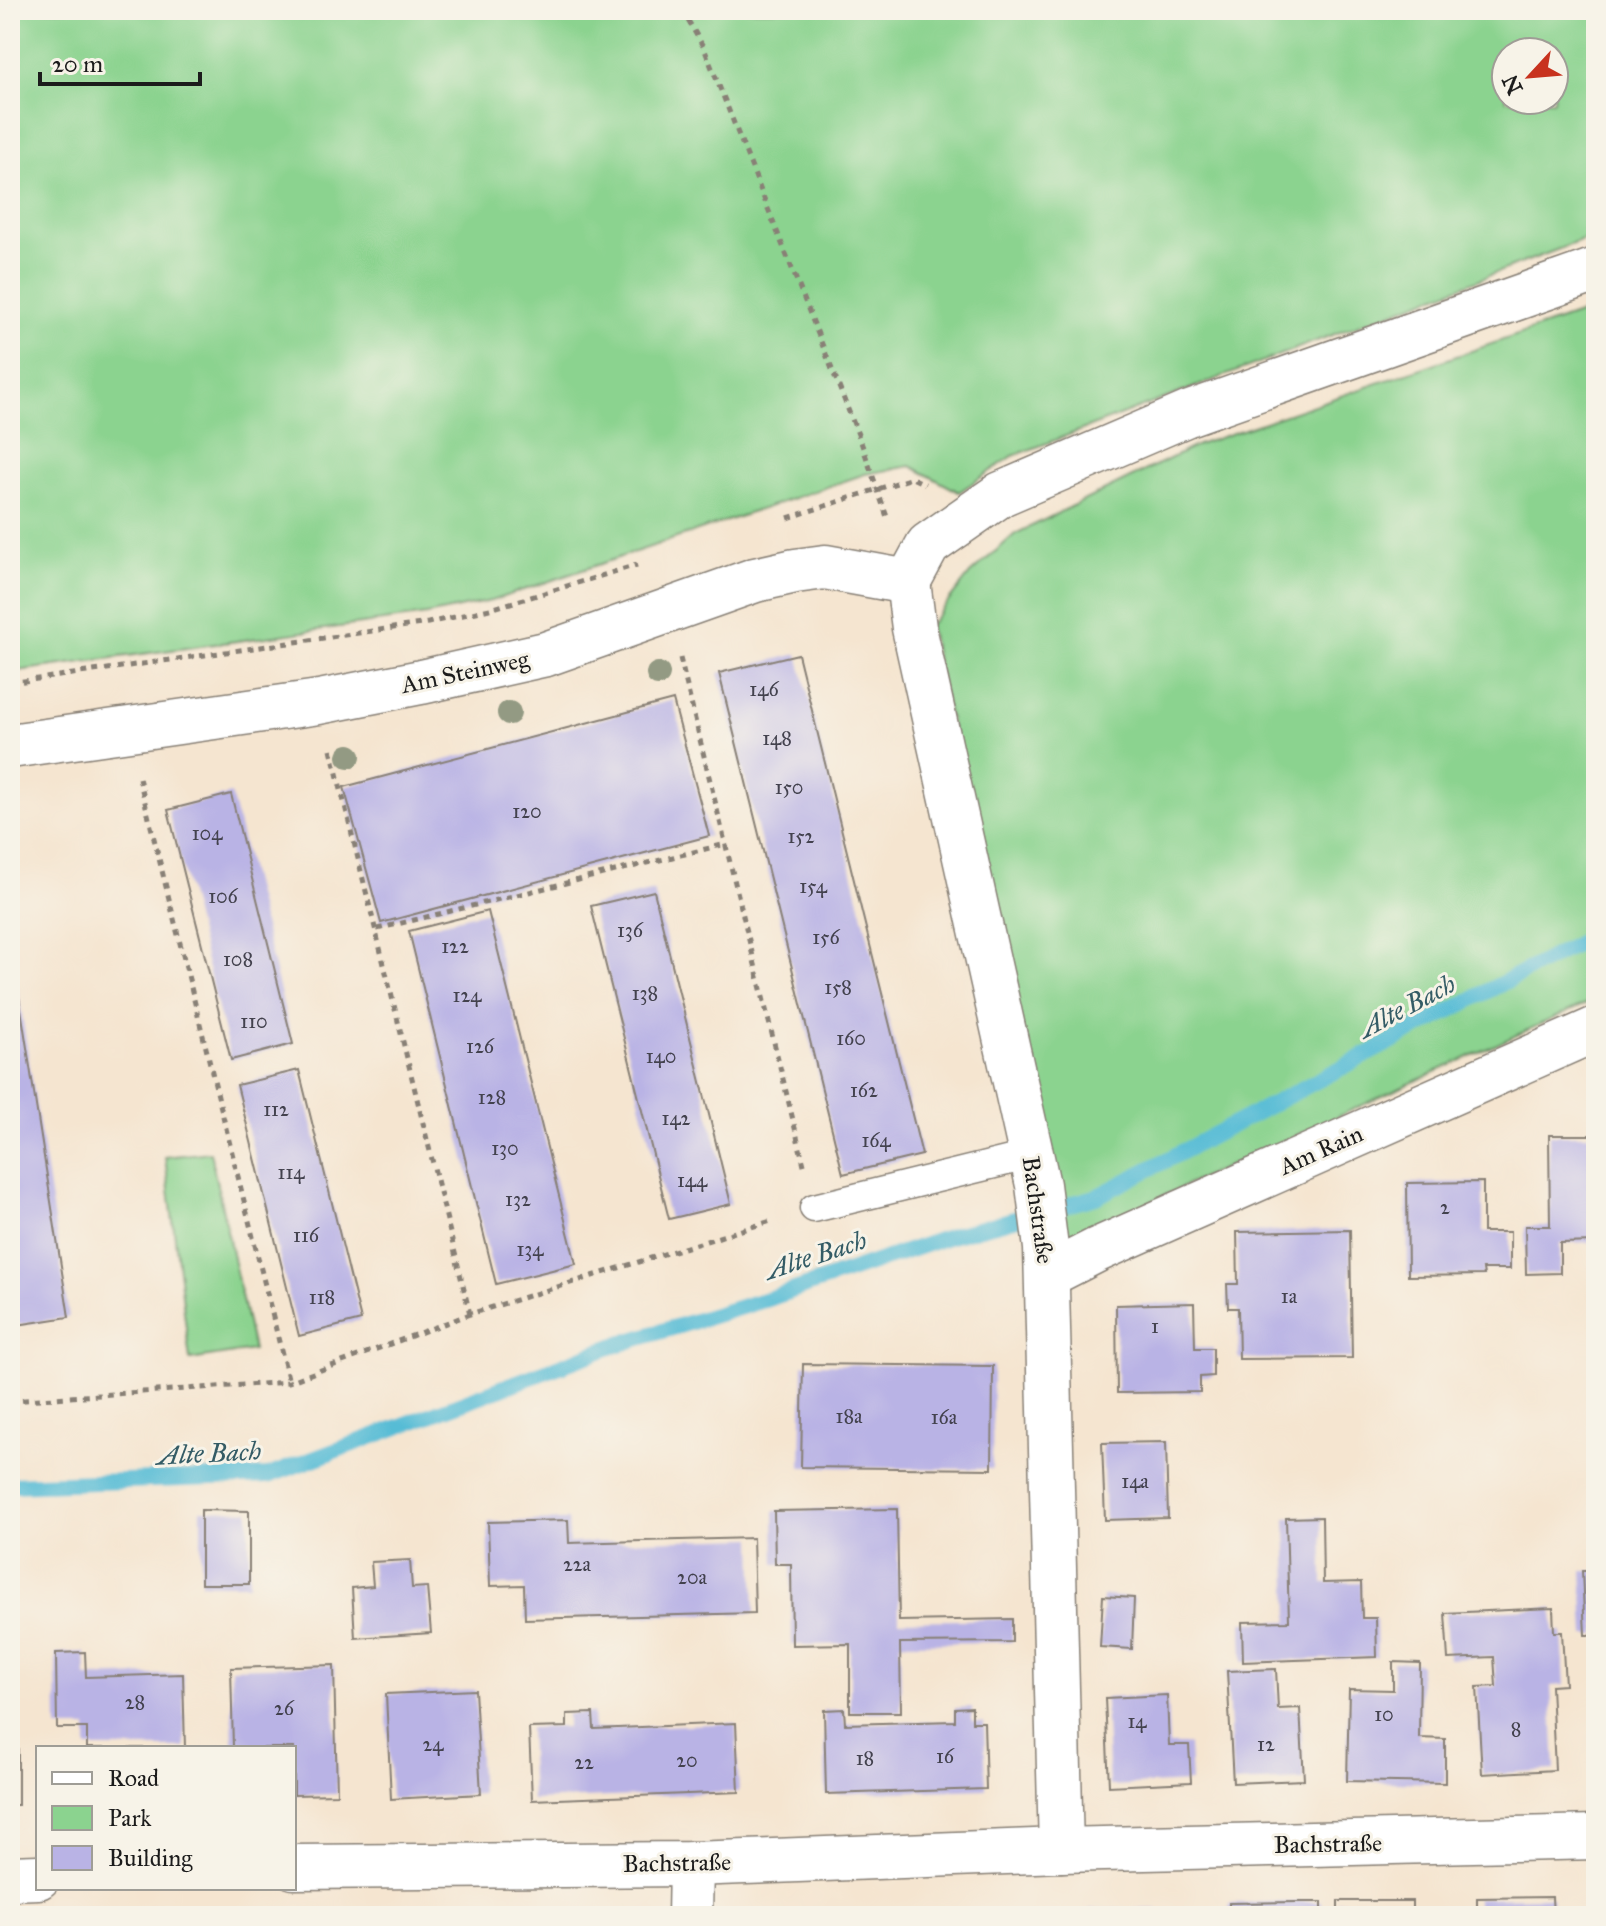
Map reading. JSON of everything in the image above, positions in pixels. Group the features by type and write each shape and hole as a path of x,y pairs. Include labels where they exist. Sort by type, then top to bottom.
{"street":[{"path":"908,582 928,545 1001,494 1190,413 1596,270"},
{"name":"Am Steinweg","path":"10,746 319,702 546,654 755,580 825,567 908,582"},
{"name":"Bachstraße","path":"908,582 914,628 1034,1170 1047,1262 1061,1850"},
{"name":"Am Rain","path":"1047,1262 1097,1250 1596,1029"},
{"name":"Bachstraße","path":"296,1867 691,1864 1061,1850 1596,1837"},
{"path":"690,1916 691,1864"},
{"path":"10,1878 36,1877"}],"lane":[{"path":"814,1208 1034,1170"}],"path":[{"path":"682,10 710,62 878,490 777,521"},
{"path":"10,683 428,623 494,608 643,563"},
{"path":"10,1401 289,1382 470,1314 814,1208 669,612"},
{"path":"319,702 470,1314"},
{"path":"128,730 289,1382"},
{"path":"377,929 726,844"}],"green space":[{"path":"10,10 1596,10 1596,235 1013,456 959,492 911,466 865,474 491,601 427,615 10,672"},
{"path":"1596,308 1596,999 1066,1240 929,626 970,574 1015,534 1198,445"},
{"path":"210,1152 253,1350 190,1360 165,1157"}],"building":[{"path":"798,654 922,1155 843,1174 719,673"},
{"path":"673,700 709,836 381,923 344,787"},
{"path":"231,794 293,1044 231,1060 168,810"},
{"path":"654,891 731,1204 669,1219 591,906"},
{"path":"488,911 576,1264 496,1284 409,931"},
{"path":"10,939 69,1317 10,1326"},
{"path":"299,1070 361,1320 299,1336 237,1085"},
{"path":"1549,1135 1596,1135 1596,1242 1560,1243 1560,1273 1526,1274 1525,1226 1550,1226"},
{"path":"1483,1182 1483,1232 1510,1232 1510,1269 1483,1269 1484,1275 1408,1276 1407,1183"},
{"path":"1350,1230 1352,1358 1239,1359 1238,1308 1228,1308 1227,1284 1238,1284 1237,1232"},
{"path":"1194,1303 1195,1348 1213,1348 1213,1376 1200,1377 1200,1392 1117,1393 1116,1305"},
{"path":"803,1364 993,1366 992,1469 801,1467"},
{"path":"1166,1442 1168,1518 1105,1520 1102,1443"},
{"path":"897,1509 899,1621 1012,1619 1012,1642 900,1643 901,1712 850,1712 850,1644 792,1645 791,1564 775,1564 774,1511"},
{"path":"201,1510 249,1511 249,1584 201,1584"},
{"path":"1322,1517 1323,1583 1361,1582 1362,1618 1376,1618 1377,1657 1243,1662 1242,1622 1289,1621 1286,1518"},
{"path":"568,1520 569,1543 753,1538 755,1613 525,1619 524,1585 490,1586 488,1522"},
{"path":"410,1560 412,1588 427,1587 431,1633 355,1638 352,1588 373,1586 371,1562"},
{"path":"1582,1571 1596,1571 1596,1635 1585,1635"},
{"path":"1103,1596 1134,1598 1132,1649 1100,1647"},
{"path":"1553,1608 1554,1632 1562,1632 1565,1685 1551,1686 1555,1770 1482,1774 1477,1687 1496,1686 1494,1657 1448,1659 1445,1613"},
{"path":"85,1652 86,1677 183,1674 185,1746 87,1746 87,1728 57,1728 56,1653"},
{"path":"1393,1662 1420,1663 1419,1738 1445,1739 1445,1783 1347,1781 1349,1689 1393,1690"},
{"path":"334,1665 337,1794 296,1795 296,1746 233,1746 231,1668"},
{"path":"1276,1669 1278,1709 1300,1708 1304,1780 1233,1783 1227,1671"},
{"path":"475,1690 481,1794 391,1799 386,1694"},
{"path":"1167,1695 1169,1745 1189,1745 1191,1782 1109,1786 1105,1698"},
{"path":"972,1707 972,1722 984,1722 986,1789 826,1794 824,1710 844,1709 845,1724 955,1721 955,1708"},
{"path":"593,1713 594,1729 736,1723 739,1792 532,1800 529,1728 567,1727 567,1714"},
{"path":"10,1714 18,1714 18,1805 10,1805"},
{"path":"1552,1897 1553,1916 1477,1916 1477,1898"},
{"path":"1338,1901 1412,1901 1412,1916 1338,1916"},
{"path":"1322,1902 1322,1916 1229,1916 1229,1903"},
{"path":"1089,1909 1157,1909 1157,1916 1089,1916"}],"waterway":[{"name":"Alte Bach","path":"10,1485 268,1476 613,1346 774,1297 951,1236 1096,1197 1596,934"}]}
